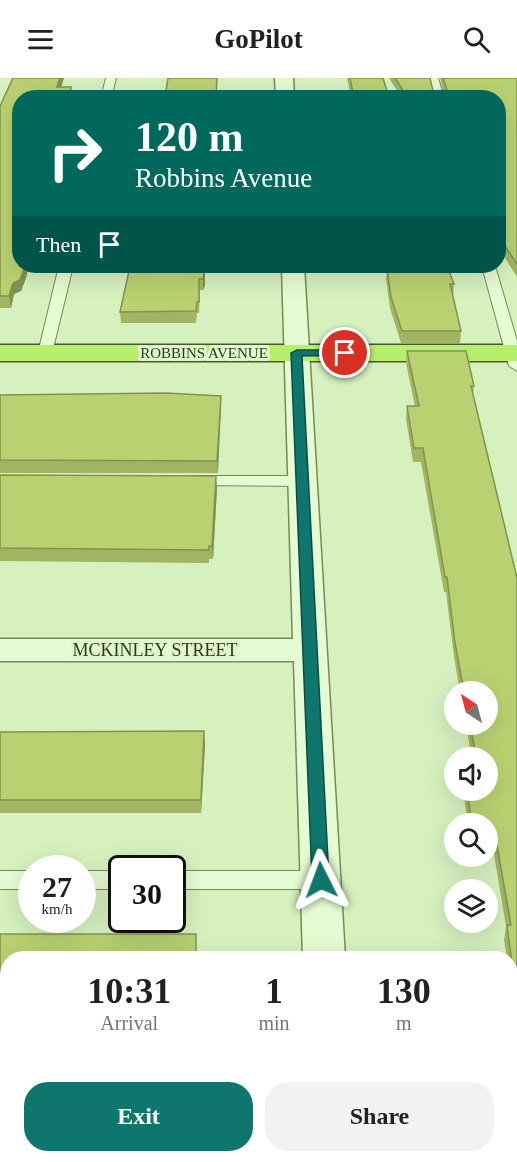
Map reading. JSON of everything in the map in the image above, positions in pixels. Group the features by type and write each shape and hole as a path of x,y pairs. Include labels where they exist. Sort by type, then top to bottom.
{"highway":[{"name":"ROBBINS AVENUE","path":"0,353 297,353 516,357"}],"street":[{"path":"293,273 324,951"},
{"name":"MCKINLEY STREET","path":"0,650 310,651"}],"lane":[{"path":"45,353 64,273"},
{"path":"490,273 516,357"},
{"path":"175,481 303,481"},
{"path":"0,880 18,880"},
{"path":"186,880 321,880"}],"building":[{"path":"13,78 60,78 57,87 71,87 70,90 12,90 12,273 22,273 20,280 13,283 9,296 0,296 0,106"},
{"path":"168,78 217,78 216,90 166,90"},
{"path":"350,78 383,78 387,90 352,90"},
{"path":"395,78 430,78 433,90 403,90"},
{"path":"443,78 517,78 517,264 506,247 506,90 447,90"},
{"path":"128,273 204,273 203,279 199,279 199,302 197,302 196,311 120,312"},
{"path":"388,273 450,273 454,284 450,284 461,331 402,331 391,297"},
{"path":"407,351 466,351 474,386 471,386 517,578 517,951 510,951 507,925 511,925 498,851 498,813 470,813 469,801 498,801 498,747 474,747 472,735 498,735 498,681 462,681 447,577 445,577 423,448 414,448 407,406 419,406"},
{"path":"166,393 221,396 217,461 0,460 0,395"},
{"path":"0,475 216,476 212,546 209,546 209,550 0,548"},
{"path":"204,731 201,800 0,800 0,732"},
{"path":"0,934 196,934 196,951 0,951"}],"route":[{"path":"321,880 297,353 345,353"}]}
